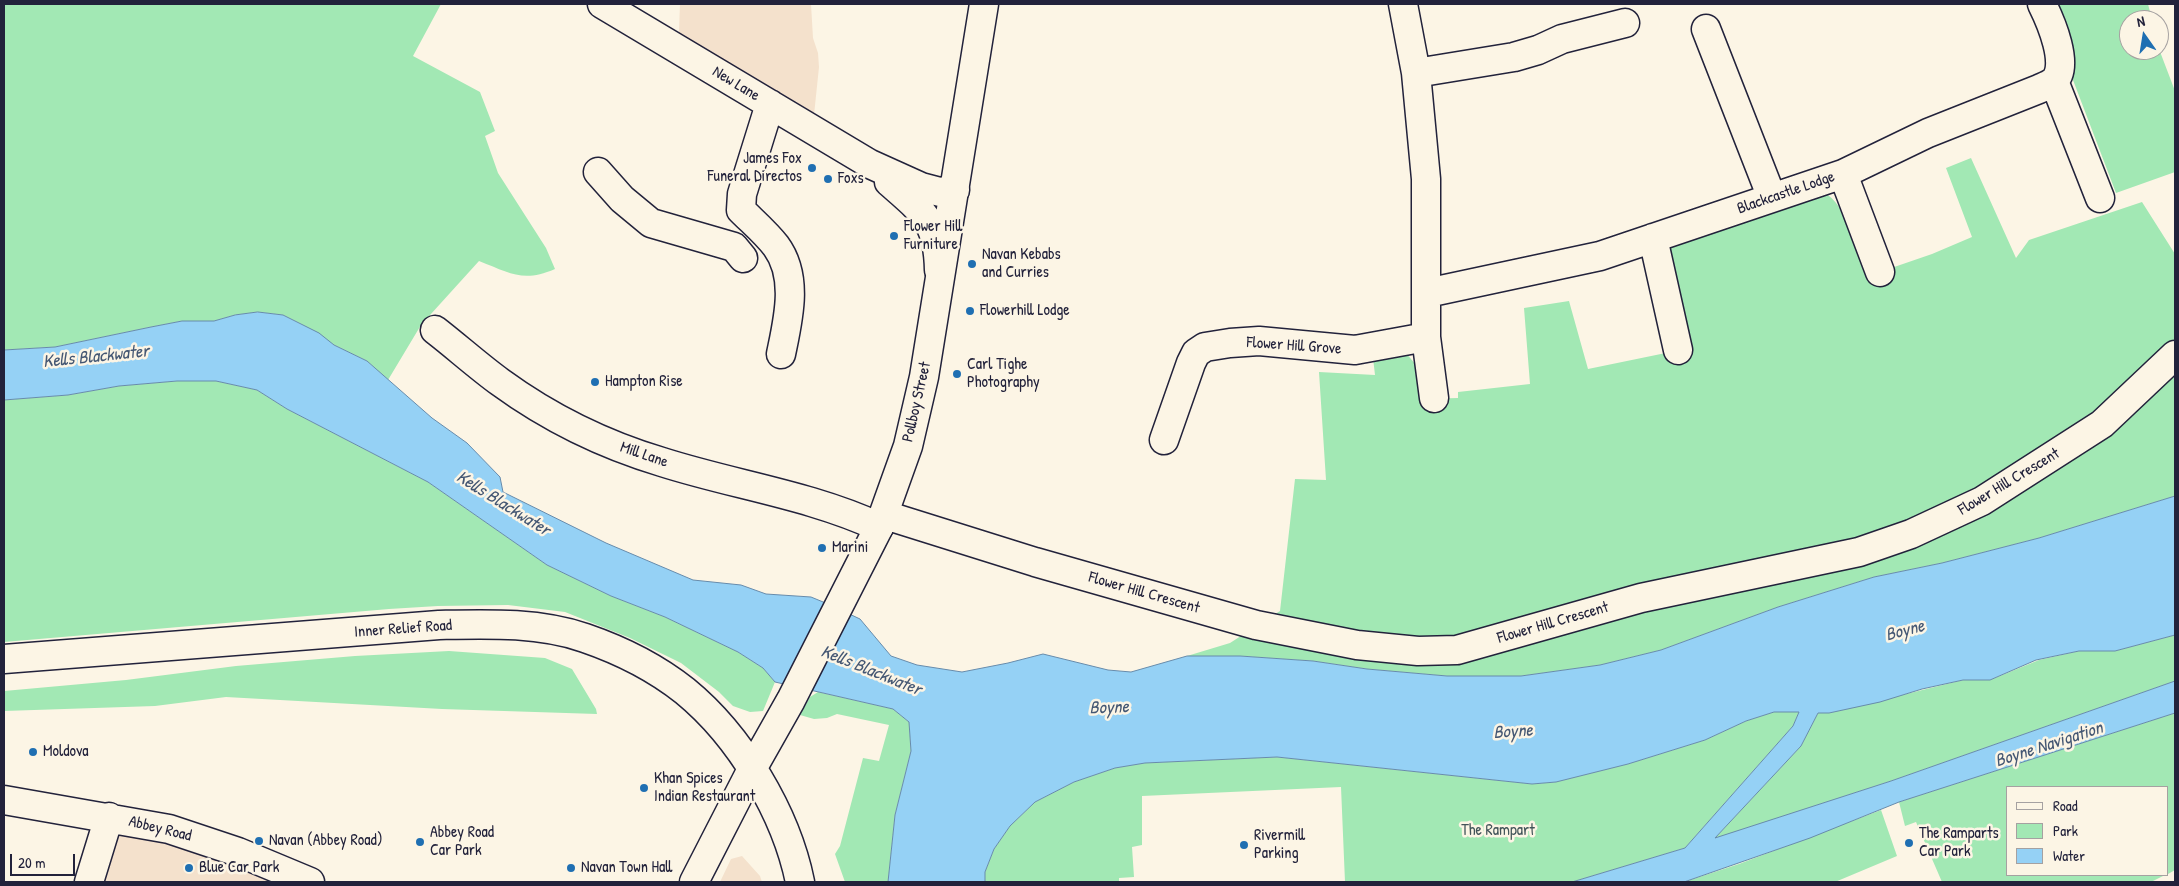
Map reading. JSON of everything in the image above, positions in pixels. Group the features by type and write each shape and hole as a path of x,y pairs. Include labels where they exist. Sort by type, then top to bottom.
{"street":[{"name":"New Lane","path":"602,4 870,164 921,187 940,192 955,190"},
{"name":"Pollboy Street","path":"694,882 752,769 791,700 882,521 910,438 924,377 984,4"},
{"path":"1403,4 1416,73 1426,179 1426,337 1434,398"},
{"path":"2042,4 2054,29 2060,58 2059,71 2054,81 2100,198"},
{"path":"1416,73 1514,57 1562,40 1625,23"},
{"path":"1706,29 1772,198"},
{"name":"Blackcastle Lodge","path":"1427,293 1600,256 1843,174 1928,133 2039,89 2054,81"},
{"path":"770,104 742,194 741,210 777,248 789,275 790,311 781,354"},
{"name":"New Lane","path":"870,164 922,210 932,226 938,252 939,289"},
{"path":"598,172 622,200 651,223 734,247 743,258"},
{"path":"1843,174 1880,272"},
{"path":"720,242 724,221 732,209 742,201"},
{"path":"1653,238 1678,350"},
{"name":"Mill Lane","path":"435,330 506,387 542,410 603,441 661,462 882,521"},
{"name":"Flower Hill Grove","path":"1164,440 1190,363 1196,353 1205,348 1259,341 1355,350 1426,337"},
{"name":"Flower Hill Crescent","path":"882,521 1256,625 1357,645 1418,651 1456,650 1641,598 1860,552 1911,534 1982,501 2102,424 2175,355"},
{"name":"Inner Relief Road","path":"4,659 439,625 496,624 545,629 584,637 655,670 707,711 752,769 783,826 796,861 800,882"},
{"name":"Abbey Road","path":"4,800 168,828 238,852 310,882"},
{"path":"89,882 109,817"}],"shaded area":[{"path":"680,4 811,4 813,38 818,53 819,67 814,115 675,40 679,31"},
{"path":"124,829 137,831 284,882 98,882 112,837"},
{"path":"742,856 760,876 762,882 720,882 731,859"}],"green space":[{"path":"4,4 441,4 413,56 480,92 495,131 485,136 498,173 546,248 555,269 525,276 517,275 479,261 421,325 388,380 367,361 334,345 301,324 283,315 258,312 235,315 214,321 182,321 55,347 4,350"},
{"path":"2057,4 2148,4 2150,10 2119,10 2119,60 2163,60 2175,91 2175,172 2116,193 2073,80"},
{"path":"1971,158 2016,258 2029,240 2142,202 2175,254 2175,496 2039,538 1942,563 1874,577 1778,607 1661,650 1600,665 1521,676 1447,676 1367,669 1313,661 1240,656 1187,656 1230,643 1280,611 1295,479 1326,480 1319,372 1375,375 1373,358 1406,353 1416,365 1420,399 1458,398 1458,392 1530,384 1524,308 1569,301 1588,369 1690,348 1667,248 1824,193 1839,207 1845,218 1868,276 1932,254 1972,237 1946,168"},
{"path":"177,381 216,381 257,390 287,409 428,482 547,565 611,596 665,617 738,652 763,668 775,682 763,711 750,712 733,706 719,692 681,663 630,638 565,612 508,605 389,609 4,642 4,400 68,395 119,386"},
{"path":"2175,635 2175,681 1891,781 1714,839 1801,746 1818,713 1829,713 1963,680 1990,680 2039,660 2079,651 2115,651"},
{"path":"449,651 545,658 572,669 596,709 597,714 442,709 226,697 155,706 4,711 4,691 126,680 236,666 355,656"},
{"path":"818,692 893,709 909,722 911,751 895,815 888,882 845,882 835,854 840,846 863,758 879,761 889,725 837,714 827,718 814,719 800,715 810,697"},
{"name":"The Rampart","path":"1774,712 1799,712 1793,726 1685,848 1572,882 1345,882 1341,787 1142,796 1142,845 1132,847 1134,877 1119,878 1119,882 985,882 985,872 994,849 1010,826 1035,802 1074,782 1115,768 1145,763 1277,757 1532,784 1556,782 1628,764 1705,740 1746,721"},
{"path":"2175,713 2175,870 2169,873 2169,786 2006,786 2006,876 2163,876 2151,882 1942,882 1916,822 1905,826 1899,802"},
{"path":"1881,810 1897,856 1835,882 1684,882 1739,864"}],"water":[{"path":"258,312 283,315 319,333 334,345 367,361 432,418 467,443 500,477 503,492 606,543 693,580 741,585 766,594 811,597 860,619 891,656 917,665 962,672 1043,654 1108,670 1131,672 1187,656 1240,656 1313,661 1367,669 1447,676 1521,676 1600,665 1661,650 1778,607 1874,577 1942,563 2039,538 2175,496 2175,635 2115,651 2079,651 2036,660 1990,680 1963,680 1922,689 1880,702 1829,713 1818,713 1801,746 1715,838 1891,781 2175,681 2175,713 1899,802 1810,838 1684,882 1572,882 1685,848 1793,726 1799,712 1774,712 1746,721 1705,740 1628,764 1556,782 1532,784 1277,757 1145,763 1115,768 1074,782 1035,802 1010,826 994,849 985,872 985,882 888,882 895,815 911,751 909,722 893,709 775,682 763,668 738,652 665,617 611,596 547,565 428,482 287,409 257,390 216,381 177,381 119,386 68,395 4,400 4,350 55,347 182,321 214,321 235,315"}],"place":[{"name":"James Fox Funeral Directos","path":"812,168"},
{"name":"Foxs","path":"828,179"},
{"name":"Flower Hill Furniture","path":"894,236"},
{"name":"Navan Kebabs and Curries","path":"972,264"},
{"name":"Flowerhill Lodge","path":"970,311"},
{"name":"Carl Tighe Photography","path":"957,374"},
{"name":"Hampton Rise","path":"595,382"},
{"name":"Marini","path":"822,548"},
{"name":"Moldova","path":"33,752"},
{"name":"Khan Spices Indian Restaurant","path":"644,788"},
{"name":"Navan (Abbey Road)","path":"259,841"},
{"name":"Abbey Road Car Park","path":"420,842"},
{"name":"The Ramparts Car Park","path":"1909,843"},
{"name":"Rivermill Parking","path":"1244,845"},
{"name":"Blue Car Park","path":"189,868"},
{"name":"Navan Town Hall","path":"571,868"}],"water label":[{"name":"Kells Blackwater","path":"96,357"},
{"name":"Kells Blackwater","path":"503,504"},
{"name":"Boyne","path":"1905,631"},
{"name":"Kells Blackwater","path":"871,671"},
{"name":"Boyne","path":"1109,708"},
{"name":"Boyne","path":"1513,732"},
{"name":"Boyne Navigation","path":"2049,745"}]}
